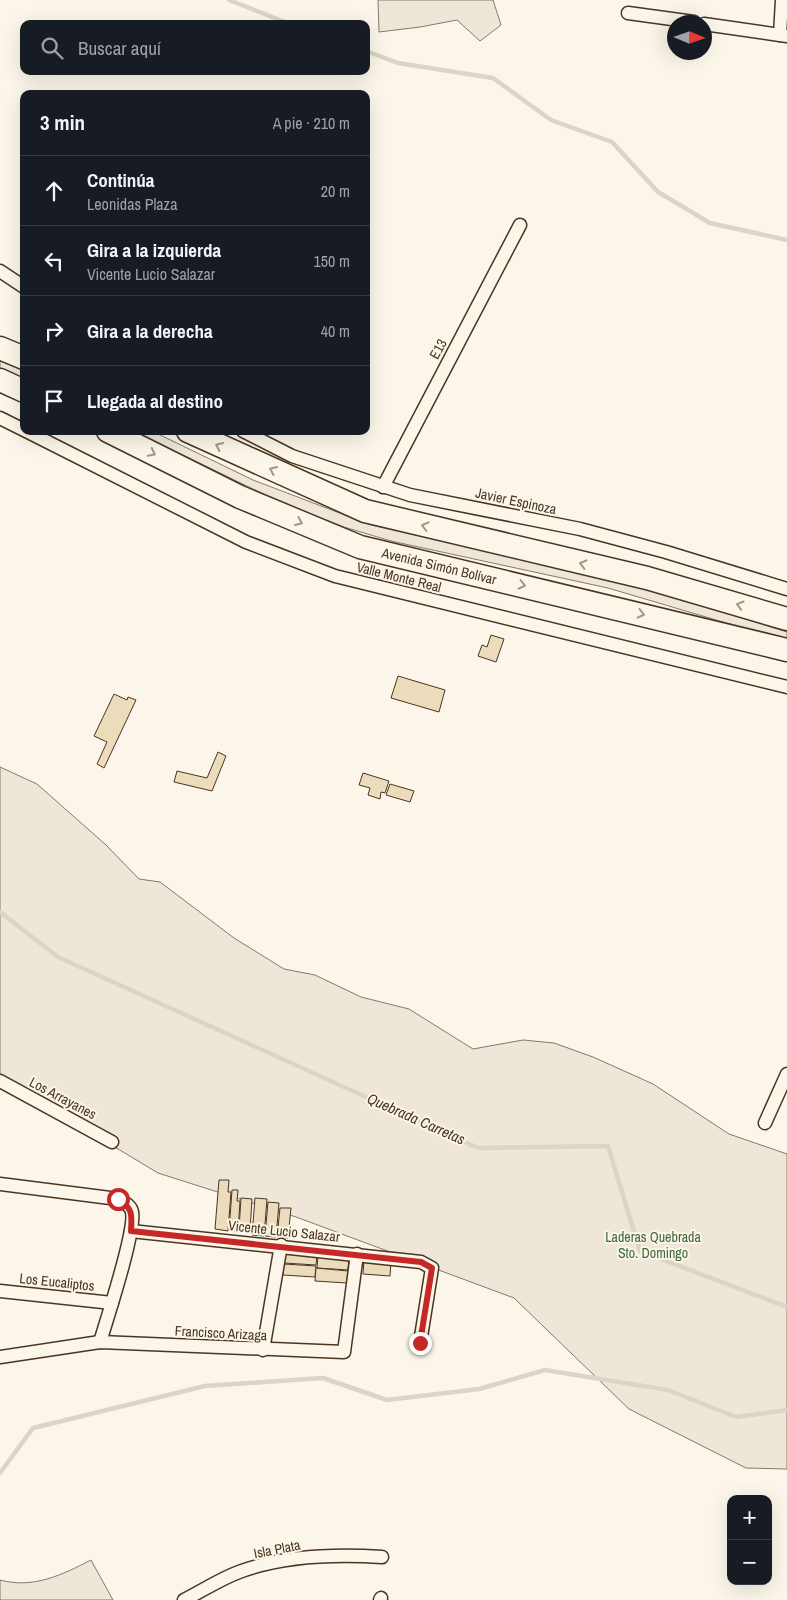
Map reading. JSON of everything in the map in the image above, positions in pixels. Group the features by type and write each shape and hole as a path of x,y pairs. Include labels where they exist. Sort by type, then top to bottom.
{"highway":[{"path":"0,348 20,356"},
{"path":"0,380 20,389"},
{"name":"Avenida Simón Bolívar","path":"116,435 240,497 360,547 787,650"},
{"path":"197,435 365,512 647,578 787,619"}],"street":[{"path":"712,25 784,35 782,0"},
{"path":"628,13 667,18"},
{"name":"E13","path":"383,487 520,225"},
{"path":"0,271 20,284"},
{"name":"Valle Monte Real","path":"0,418 20,428"},
{"name":"Valle Monte Real","path":"33,435 246,542 335,576 787,687"},
{"name":"Javier Espinoza","path":"251,435 292,456 410,495 580,529 666,552 787,589"},
{"path":"765,1123 787,1074"},
{"name":"Los Arrayanes","path":"0,1081 112,1142"},
{"path":"0,1184 118,1199 128,1205 132,1211 131,1231 100,1342"},
{"name":"Vicente Lucio Salazar","path":"131,1231 280,1245 421,1262 432,1268 420,1343"},
{"path":"262,1350 280,1245"},
{"name":"Francisco Arizaga","path":"0,1356 100,1342 344,1352 357,1254"},
{"name":"Los Eucaliptos","path":"0,1291 112,1303"},
{"name":"Isla Plata","path":"184,1600 238,1572 277,1562 338,1554 382,1556"}],"green space":[{"path":"378,0 493,0 501,25 480,41 457,20 379,32"},
{"path":"0,361 20,369 20,377 0,368"},
{"path":"141,435 160,435 253,480 371,525 586,573 688,601 787,632 787,641 608,588 391,541 344,527 280,502"},
{"name":"Laderas Quebrada Sto. Domingo","path":"0,767 37,784 106,845 139,879 160,882 234,938 284,969 315,975 361,997 409,1009 473,1049 523,1040 554,1043 593,1057 653,1084 729,1134 787,1154 787,1469 746,1468 629,1409 514,1298 296,1217 158,1173 30,1096 0,1081"},
{"path":"91,1560 113,1600 0,1600 0,1580 24,1583 36,1582 69,1571"}],"building":[{"path":"491,635 504,639 496,662 478,656 482,645 487,647"},
{"path":"398,676 445,690 439,712 391,698"},
{"path":"114,694 127,700 128,697 136,700 104,768 97,764 107,742 94,736"},
{"path":"218,752 226,756 212,791 174,782 177,771 207,778"},
{"path":"363,773 389,781 385,793 381,792 380,799 368,795 370,788 359,785"},
{"path":"390,784 414,791 410,802 386,795"},
{"path":"219,1180 229,1180 228,1192 231,1192 228,1231 215,1229"},
{"path":"232,1190 238,1190 237,1201 240,1201 238,1232 229,1231"},
{"path":"241,1198 252,1199 250,1230 239,1229"},
{"path":"255,1198 267,1199 264,1236 252,1235"},
{"path":"268,1202 279,1203 276,1237 265,1236"},
{"path":"280,1208 291,1208 288,1238 277,1237"},
{"path":"285,1249 317,1255 316,1265 284,1263"},
{"path":"318,1255 349,1257 348,1270 317,1268"},
{"path":"364,1260 391,1262 390,1276 363,1274"},
{"path":"284,1264 316,1266 315,1277 283,1275"},
{"path":"316,1268 348,1271 347,1283 315,1281"}],"waterway":[{"path":"229,0 280,20"},
{"path":"370,52 398,63 493,78 551,120 612,142 658,192 710,223 787,240"},
{"name":"Quebrada Carretas","path":"0,912 58,957 478,1148 608,1146 640,1251 787,1307"},
{"path":"0,1473 33,1428 205,1386 323,1378 387,1400 479,1389 545,1370 668,1390 736,1417 787,1410"}],"route":[{"path":"118,1199 128,1205 132,1211 131,1231 280,1245 421,1262 432,1268 420,1343"}]}
